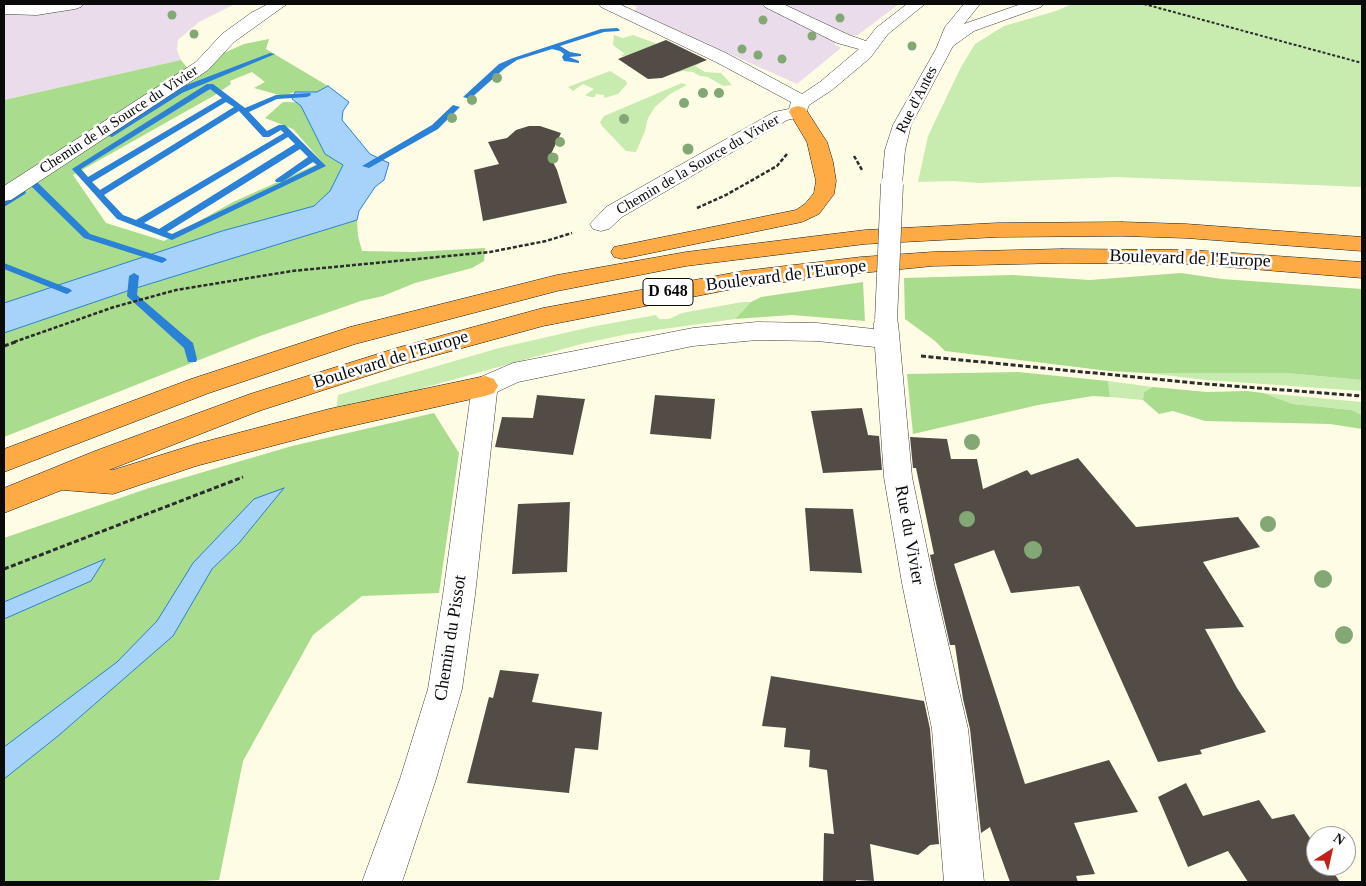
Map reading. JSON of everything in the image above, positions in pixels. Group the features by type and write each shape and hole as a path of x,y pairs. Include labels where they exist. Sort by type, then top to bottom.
{"highway":[{"path":"557,283 592,259 802,214 812,209 824,194 826,181 817,142 800,106"},
{"name":"Boulevard de l'Europe","path":"4,461 125,414 277,359 420,317 557,283 686,259 829,240 934,232 1067,229 1186,231 1362,244"},
{"name":"Boulevard de l'Europe","path":"4,501 59,477 250,404 400,356 543,317 743,279 805,271 915,261 1044,256 1191,257 1362,270"},
{"path":"59,477 113,482 196,455 329,420 485,386"}],"street":[{"path":"4,10 37,10 75,4"},
{"name":"Chemin de la Source du Vivier","path":"4,195 202,66 228,38 257,16 279,4"},
{"name":"Chemin de la Source du Vivier","path":"601,224 614,212 800,106 783,92 720,57 607,4"},
{"path":"771,4 843,39 869,47"},
{"path":"800,106 864,54 882,31 917,4"},
{"name":"Rue d'Antes","path":"892,180 895,150 902,125 944,49 953,27 972,4"},
{"name":"Rue d'Antes","path":"944,49 968,28 1035,4"},
{"name":"Rue du Vivier","path":"892,180 887,337 898,477 918,583 950,730 964,882"},
{"path":"485,386 513,373 693,337 757,331 817,332 887,337"},
{"name":"Chemin du Pissot","path":"382,882 418,778 445,689 459,595 485,386"}],"path":[{"path":"1144,4 1362,63"},
{"path":"693,210 726,195 777,166 787,156 788,149"},
{"path":"854,156 866,178 892,180"},
{"path":"4,346 114,307 176,290 292,270 490,252 546,241 601,224"},
{"path":"887,337 1206,384 1362,396"}],"shaded area":[{"path":"4,4 235,4 199,22 178,40 177,50 181,60 4,100"},
{"path":"630,4 899,4 858,35 851,35 834,44 841,48 797,84 634,11 637,7"}],"green space":[{"path":"1072,4 1362,4 1362,187 1116,177 980,183 953,181 918,182 928,136 961,67 975,44 1004,26 1056,11"},
{"path":"614,35 623,38 633,35 666,47 701,63 695,66 705,72 721,73 732,85 723,86 708,77 700,76 693,72 683,71 671,74 627,59 621,55 625,54 613,45"},
{"path":"269,39 266,49 328,86 317,92 295,92 283,96 254,88 265,82 252,72 230,81 231,84 215,95 73,175 106,223 164,241 233,202 322,162 293,129 265,118 283,102 325,103 347,145 340,211 357,220 358,236 362,251 413,252 485,248 484,261 472,268 415,283 383,296 361,301 260,336 4,437 4,100 181,60 188,69 244,44"},
{"path":"610,71 626,81 627,84 618,94 604,98 604,95 596,94 595,97 590,97 585,95 594,89 583,84 573,91 568,87"},
{"path":"682,83 687,85 670,94 655,107 648,118 636,152 626,151 602,126 600,122 604,116"},
{"path":"1181,273 1222,279 1362,289 1362,380 1286,373 1146,373 1109,371 945,351 935,341 905,319 904,278 1012,275 1090,280"},
{"path":"863,282 865,321 792,315 735,319 751,302 761,297"},
{"path":"751,302 735,319 628,334 581,344 423,388 424,392 336,411 338,395 499,348 591,327 656,315 659,319 669,319 682,313"},
{"path":"1018,372 1108,381 1110,397 1093,396 1038,405 913,434 907,374"},
{"path":"1146,373 1286,373 1362,380 1362,391 1206,380"},
{"path":"1108,381 1153,387 1144,392 1143,400 1110,397"},
{"path":"1153,387 1207,392 1247,391 1263,393 1293,404 1352,410 1362,415 1362,429 1330,424 1205,421 1173,411 1159,414 1143,400 1144,392"},
{"path":"1263,393 1362,402 1362,415 1352,410 1293,404"},
{"path":"434,413 459,453 439,593 362,596 313,635 243,761 219,880 185,882 4,882 4,538 149,488 292,446"}],"water":[{"path":"328,86 349,102 343,111 342,120 370,154 389,163 384,180 375,187 359,211 357,220 133,289 4,333 4,303 222,231 314,206 330,191 343,165 325,154 301,106 292,99 295,92 317,92"},
{"path":"284,488 239,543 212,569 173,636 58,736 4,779 4,747 117,662 157,621 193,563 254,499"},
{"path":"105,559 91,581 4,619 4,602"}],"building":[{"path":"666,40 707,60 662,78 648,79 618,59"},
{"path":"529,126 540,126 561,133 550,156 557,170 567,203 483,221 474,170 499,164 488,142 507,138 516,130"},
{"path":"537,395 585,399 573,455 495,447 502,417 533,418"},
{"path":"655,395 715,399 711,439 650,434"},
{"path":"862,408 868,435 879,436 882,470 823,473 811,411"},
{"path":"910,437 947,439 951,459 977,459 983,489 1027,470 1031,475 1078,458 1136,527 1238,517 1260,547 1203,562 1244,627 1205,629 1237,688 1266,732 1200,750 1202,754 1158,762 1079,586 1011,593 994,550 954,564 1025,784 1109,760 1138,812 1074,823 1095,874 1076,876 1078,882 1010,882 990,827 981,833 970,729 963,699 955,645 950,645 936,583 930,555 934,554 916,468 913,468"},
{"path":"570,502 567,572 512,574 518,504"},
{"path":"805,508 853,509 862,573 810,571"},
{"path":"500,670 539,674 532,702 602,712 598,750 575,748 569,793 467,783 489,697 493,698"},
{"path":"771,676 924,701 930,729 939,844 930,845 918,855 870,844 874,881 823,882 824,833 834,834 827,770 809,767 810,750 784,747 786,728 762,726"},
{"path":"1186,783 1203,816 1259,800 1272,819 1294,814 1306,832 1306,876 1336,876 1340,882 1248,882 1228,851 1188,867 1158,797"}],"waterway":[{"path":"467,97 502,66 515,59 603,30 617,30"},
{"path":"552,47 562,49 568,54"},
{"path":"109,135 179,91 272,54"},
{"path":"568,54 579,55"},
{"path":"568,54 565,57 566,60 577,62"},
{"path":"87,181 76,169 210,86 227,98"},
{"path":"244,111 276,97 307,95"},
{"path":"87,181 227,98"},
{"path":"227,98 239,107"},
{"path":"99,194 239,107"},
{"path":"239,107 244,111"},
{"path":"366,166 435,127 456,107"},
{"path":"87,181 120,217 172,237 322,166 282,127 266,135 244,111"},
{"path":"137,223 288,134"},
{"path":"160,232 300,145"},
{"path":"279,180 313,158"},
{"path":"34,184 87,236 162,260"},
{"path":"4,204 22,192"},
{"path":"4,266 67,291"},
{"path":"134,276 132,296 189,346 192,359"}]}
